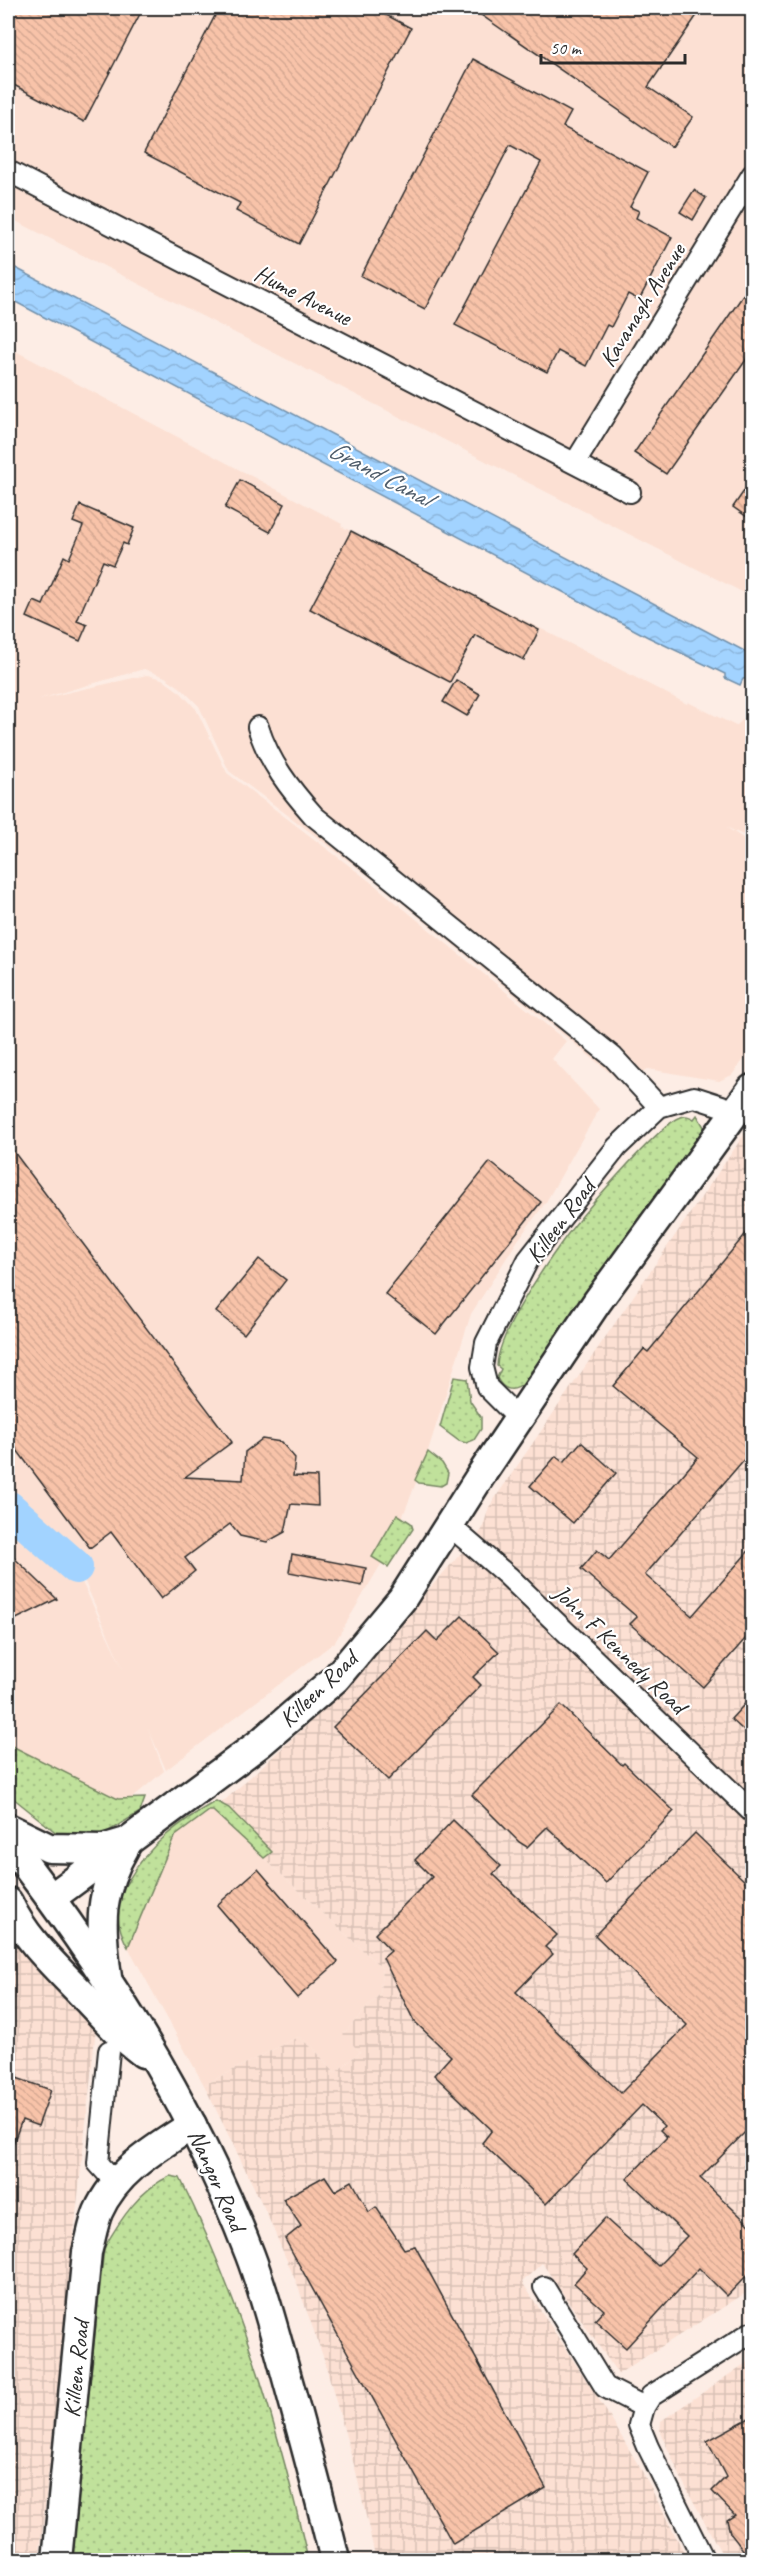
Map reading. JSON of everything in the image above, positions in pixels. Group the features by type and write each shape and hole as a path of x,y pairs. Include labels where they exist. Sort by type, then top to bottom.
{"street":[{"name":"Hume Avenue","path":"8,171 630,492"},
{"name":"Kavanagh Avenue","path":"575,463 753,175"},
{"path":"258,727 263,744 288,786 314,816 613,1056 659,1107"},
{"name":"Killeen Road","path":"518,1418 487,1387 482,1366 486,1343 528,1260 617,1147 659,1107 694,1097 745,1100"},
{"name":"Killeen Road","path":"51,1898 259,1744 336,1678 402,1599 518,1418 597,1302 745,1100"},
{"name":"John F Kennedy Road","path":"450,1526 508,1576 753,1812"},
{"path":"8,1828 48,1848 103,1849 129,1841"},
{"path":"108,1985 102,1940 104,1897 113,1867 129,1841"},
{"name":"Nangor Road","path":"8,1842 51,1898 163,2069 192,2125 250,2255 279,2345 335,2560"},
{"path":"8,1902 17,1922 40,1951 116,2033 163,2069"},
{"path":"109,2051 98,2163 116,2183"},
{"name":"Killeen Road","path":"57,2560 87,2252 98,2212 116,2183 136,2163 192,2125"},
{"path":"544,2287 605,2386 644,2407"},
{"path":"704,2560 639,2425 644,2407 651,2396 753,2332"}],"shaded area":[{"path":"8,8 752,8 752,597 8,217"},
{"path":"8,347 342,524 341,526 687,704 688,702 736,726 752,711 752,839 726,827 752,844 752,1049 732,1075 719,1081 648,1069 620,1081 374,880 229,771 199,706 181,688 165,677 144,669 39,699 147,675 162,679 181,693 196,709 227,773 372,883 566,1041 552,1059 599,1109 546,1202 518,1240 471,1314 426,1457 390,1549 335,1642 166,1770 148,1728 164,1771 132,1798 117,1804 8,1746 8,1510 79,1576 123,1669 78,1566 8,1500 8,707 17,704 8,701"},
{"path":"752,1123 752,2289 618,2374 542,2263 522,2282 605,2409 642,2471 688,2560 376,2560 356,2472 324,2359 297,2284 266,2212 204,2085 298,2037 314,2049 335,2073 360,2052 343,2034 380,1994 382,1968 213,1811 304,1728 482,1530 489,1507"},
{"path":"209,1811 213,1811 382,1968 380,1994 344,2033 360,2052 335,2073 314,2049 298,2037 204,2085 128,1947 174,1837"},
{"path":"8,1892 99,2000 39,2560 8,2560"},
{"path":"752,2359 752,2560 725,2560 683,2482 660,2432 661,2421"}],"green space":[{"path":"697,1115 704,1127 703,1135 525,1383 513,1389 503,1386 497,1378 501,1369 497,1366 505,1337 522,1302 562,1242 601,1194 655,1136 681,1117 688,1116 694,1119"},
{"path":"454,1377 467,1379 470,1401 481,1417 481,1429 474,1440 466,1443 459,1441 440,1427"},
{"path":"428,1452 442,1463 448,1473 446,1483 441,1486 419,1483 415,1480"},
{"path":"397,1514 411,1523 413,1529 388,1567 372,1557"},
{"path":"8,1744 118,1799 145,1798 140,1812 104,1834 58,1834 8,1794"},
{"path":"216,1801 229,1808 272,1852 264,1858 213,1811 209,1811 174,1837 128,1947 118,1916 121,1891 155,1845 190,1817"},
{"path":"170,2176 180,2178 202,2224 239,2317 271,2413 308,2560 71,2560 104,2248 124,2216 140,2197"}],"water":[{"name":"Grand Canal","path":"8,264 752,655 752,678 743,679 740,685 725,678 725,674 648,637 8,298"}],"building":[{"path":"8,8 143,8 84,122 8,82"},
{"path":"219,8 373,8 411,28 299,244 236,211 240,203 144,153"},
{"path":"471,8 702,8 648,87 693,117 672,147"},
{"path":"473,59 571,112 563,127 648,172 630,207 639,211 636,218 672,237 639,300 628,294 611,327 607,325 586,366 558,351 547,372 455,325 541,162 510,145 425,309 361,276"},
{"path":"694,190 706,198 693,220 680,212"},
{"path":"753,281 753,350 666,474 634,453"},
{"path":"753,478 753,521 733,507"},
{"path":"240,480 285,504 270,532 225,508"},
{"path":"80,505 134,528 127,545 123,543 113,565 103,561 77,621 87,625 80,641 27,617 34,601 43,605 64,556 69,559 83,526 73,522"},
{"path":"351,531 539,630 524,660 475,635 450,682 310,609"},
{"path":"456,680 480,694 467,716 443,702"},
{"path":"8,1144 232,1442 185,1477 243,1480 245,1452 262,1439 281,1442 295,1458 293,1476 317,1477 318,1506 291,1504 285,1532 267,1542 240,1536 230,1524 185,1558 195,1571 161,1599 111,1532 90,1548 8,1438"},
{"path":"490,1162 541,1202 436,1334 385,1294"},
{"path":"753,1225 753,1449 645,1575 692,1616 753,1546 753,1630 703,1687 630,1624 637,1617 581,1569 597,1550 609,1560 698,1457 613,1386 644,1349 648,1352"},
{"path":"259,1259 286,1280 244,1334 216,1312"},
{"path":"581,1442 616,1473 573,1523 530,1486 556,1456 564,1462"},
{"path":"8,1552 57,1599 8,1623"},
{"path":"292,1554 366,1568 362,1586 289,1572"},
{"path":"462,1616 499,1652 473,1677 481,1685 388,1780 333,1727 427,1631 437,1641"},
{"path":"753,1695 753,1739 731,1719"},
{"path":"561,1705 622,1765 624,1763 674,1811 606,1883 547,1827 527,1847 519,1842 472,1795"},
{"path":"453,1820 501,1866 493,1874 557,1935 545,1947 553,1954 516,1992 621,2093 687,2025 595,1935 695,1833 753,1889 753,2124 700,2178 753,2228 753,2269 727,2296 699,2268 626,2348 595,2320 604,2310 574,2283 587,2268 572,2254 605,2218 658,2266 687,2236 627,2179 667,2137 660,2130 664,2126 642,2105 546,2204 482,2143 492,2130 434,2075 451,2056 414,2021 383,1958 391,1951 375,1934 432,1877 415,1860"},
{"path":"258,1869 338,1962 297,1998 217,1905"},
{"path":"8,2075 51,2090 38,2126 22,2120 9,2154"},
{"path":"325,2176 335,2191 352,2181 369,2212 376,2207 404,2249 415,2246 546,2488 453,2544 285,2239 301,2226 283,2199"},
{"path":"753,2416 753,2560 751,2560 730,2533 727,2520 735,2515 712,2491 726,2477 707,2441"}],"waterway":[{"path":"8,1507 76,1567"}]}
